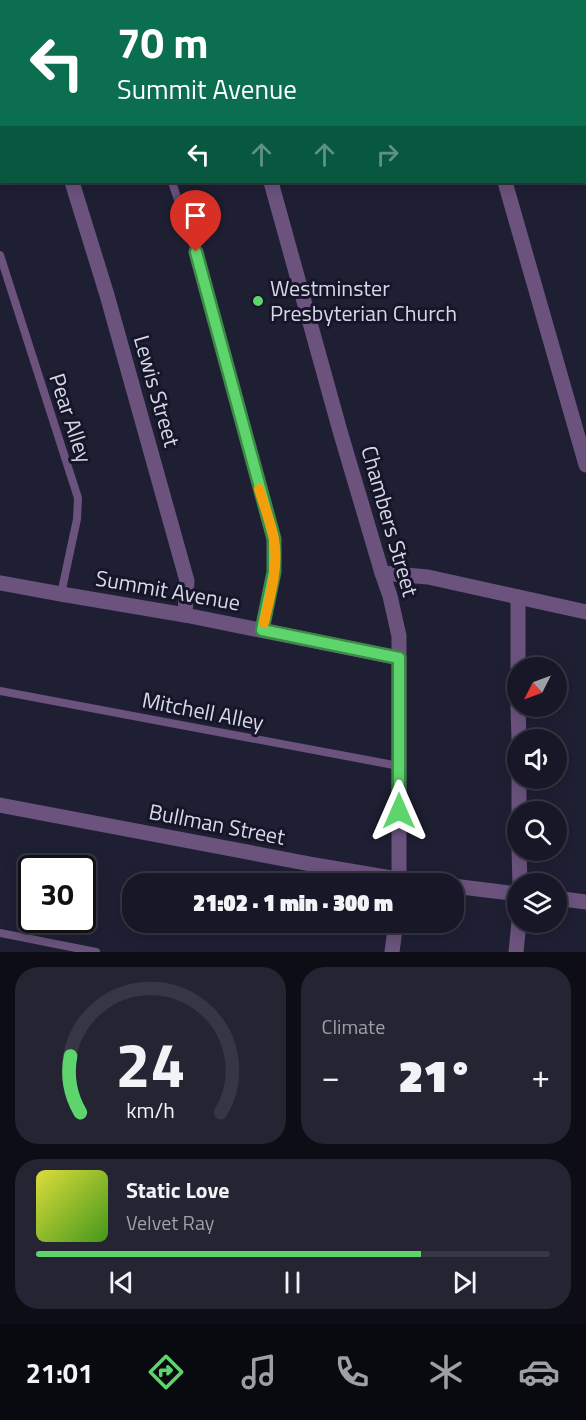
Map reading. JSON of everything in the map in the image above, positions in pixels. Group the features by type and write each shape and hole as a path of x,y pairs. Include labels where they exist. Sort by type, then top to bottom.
{"street":[{"name":"Lewis Street","path":"72,183 107,295 185,573 187,589 185,615"},
{"name":"Chambers Street","path":"271,183 340,430 390,596 399,636 399,873"},
{"path":"504,183 586,465"},
{"path":"382,573 428,577 586,612"},
{"name":"Summit Avenue","path":"0,583 185,615 399,658"},
{"path":"518,597 518,657"},
{"name":"Bullman Street","path":"0,805 357,873"},
{"path":"464,887 507,893"},
{"path":"567,899 586,902"},
{"path":"392,952 395,933"},
{"path":"516,952 518,933"}],"lane":[{"path":"172,183 201,268 274,539 274,572 262,630"},
{"name":"Pear Alley","path":"0,255 78,498 77,519 61,594"},
{"name":"Mitchell Alley","path":"0,691 399,766"},
{"path":"0,933 96,952"}],"slow traffic":[{"path":"259,489 274,539 275,554 270,599 264,623"}],"place":[{"name":"Westminster Presbyterian Church","path":"258,301"}],"route":[{"path":"196,252 274,539 274,572 262,630 399,658 399,811"}]}
